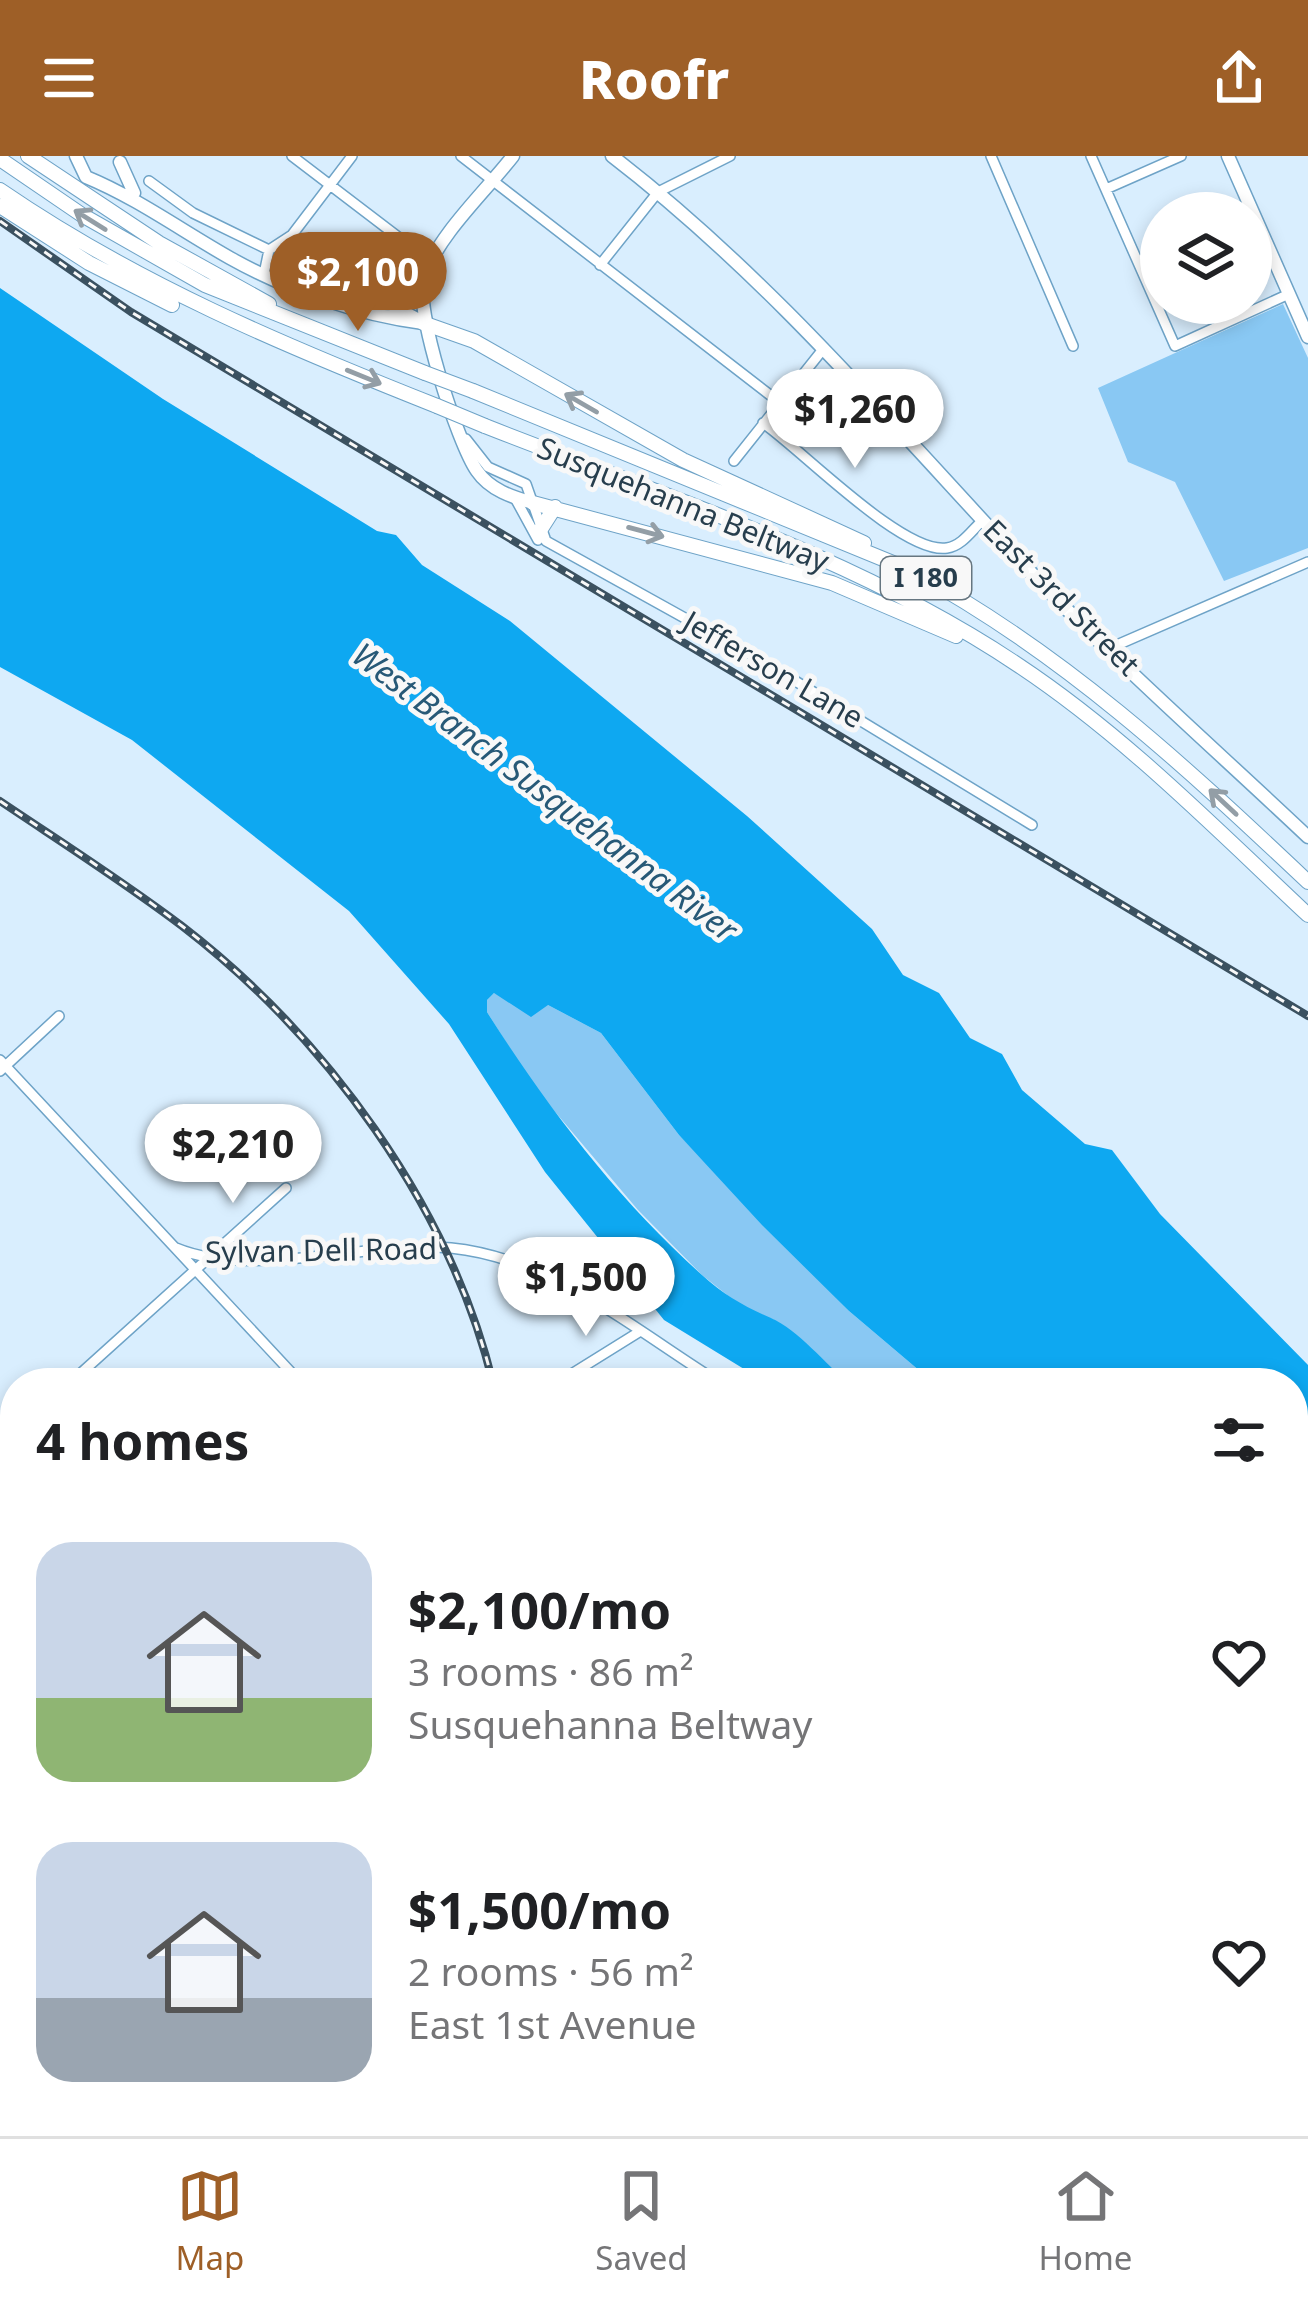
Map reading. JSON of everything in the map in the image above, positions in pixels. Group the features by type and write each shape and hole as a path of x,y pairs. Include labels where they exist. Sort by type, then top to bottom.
{"highway":[{"path":"28,156 192,263 349,344"},
{"name":"Susquehanna Beltway","path":"0,158 155,258 240,301 910,570 998,619 1079,676 1308,882"},
{"name":"Susquehanna Beltway","path":"0,190 138,278 321,360 890,590 986,644 1084,712 1308,915"},
{"path":"0,206 134,287 213,324 321,360"},
{"path":"423,323 475,341 682,460 871,546 910,570"},
{"path":"533,503 871,596 952,634 1084,712"},
{"path":"542,537 555,507"}],"main road":[{"path":"512,156 431,262 420,296 423,323 477,471 515,498 533,503"},
{"name":"East 3rd Street","path":"612,156 658,192 824,348 983,520 1308,837"},
{"path":"1228,156 1308,337"},
{"path":"94,180 111,177 121,158"},
{"path":"121,158 124,178 146,208"},
{"path":"75,159 94,180 116,187 264,274 389,319 423,323"},
{"path":"340,293 384,290 431,262"},
{"path":"308,290 391,305 423,323"}],"street":[{"path":"292,156 431,262"},
{"path":"269,250 286,241 352,156"},
{"path":"461,156 779,402"},
{"path":"600,265 658,192 730,156"},
{"path":"991,156 1073,346"},
{"path":"1091,156 1175,346 1289,294"},
{"path":"1106,189 1181,156"},
{"path":"149,181 222,229 269,250"},
{"path":"264,274 269,250"},
{"path":"734,461 824,348"},
{"path":"763,423 868,512 937,548 960,543 983,520"},
{"path":"462,433 488,466 526,484 542,537"},
{"path":"515,498 532,533 542,537"},
{"name":"Jefferson Lane","path":"542,537 764,662 1032,825"},
{"path":"1110,648 1308,562"},
{"path":"59,1016 2,1065 287,1368"},
{"path":"86,1368 286,1188"},
{"name":"Sylvan Dell Road","path":"176,1248 209,1257 433,1247 476,1252 535,1269 696,1368"},
{"path":"581,1368 639,1332"}],"shaded area":[{"path":"1283,304 1308,358 1308,548 1224,581 1175,482 1128,462 1098,388 1239,324 1272,324 1272,309"},
{"path":"494,993 548,1005 601,1033 679,1135 849,1311 916,1368 830,1368 773,1319 751,1314 702,1275 638,1210 535,1088 487,1012 487,1000"}],"water":[{"name":"West Branch Susquehanna River","path":"0,288 163,399 377,531 396,535 422,565 510,621 747,816 872,929 903,975 939,993 970,1038 1002,1054 1022,1090 1085,1144 1112,1150 1160,1214 1308,1368 916,1368 849,1311 762,1225 679,1135 601,1033 548,1005 531,1017 494,993 487,1000 487,1012 510,1047 559,1117 642,1216 710,1282 781,1323 832,1368 742,1368 664,1320 545,1172 449,1024 349,911 132,740 0,667"}],"railway":[{"path":"0,221 131,312 1308,1016"},
{"path":"0,801 182,926 235,970 332,1072 375,1129 446,1252 488,1368"}]}
